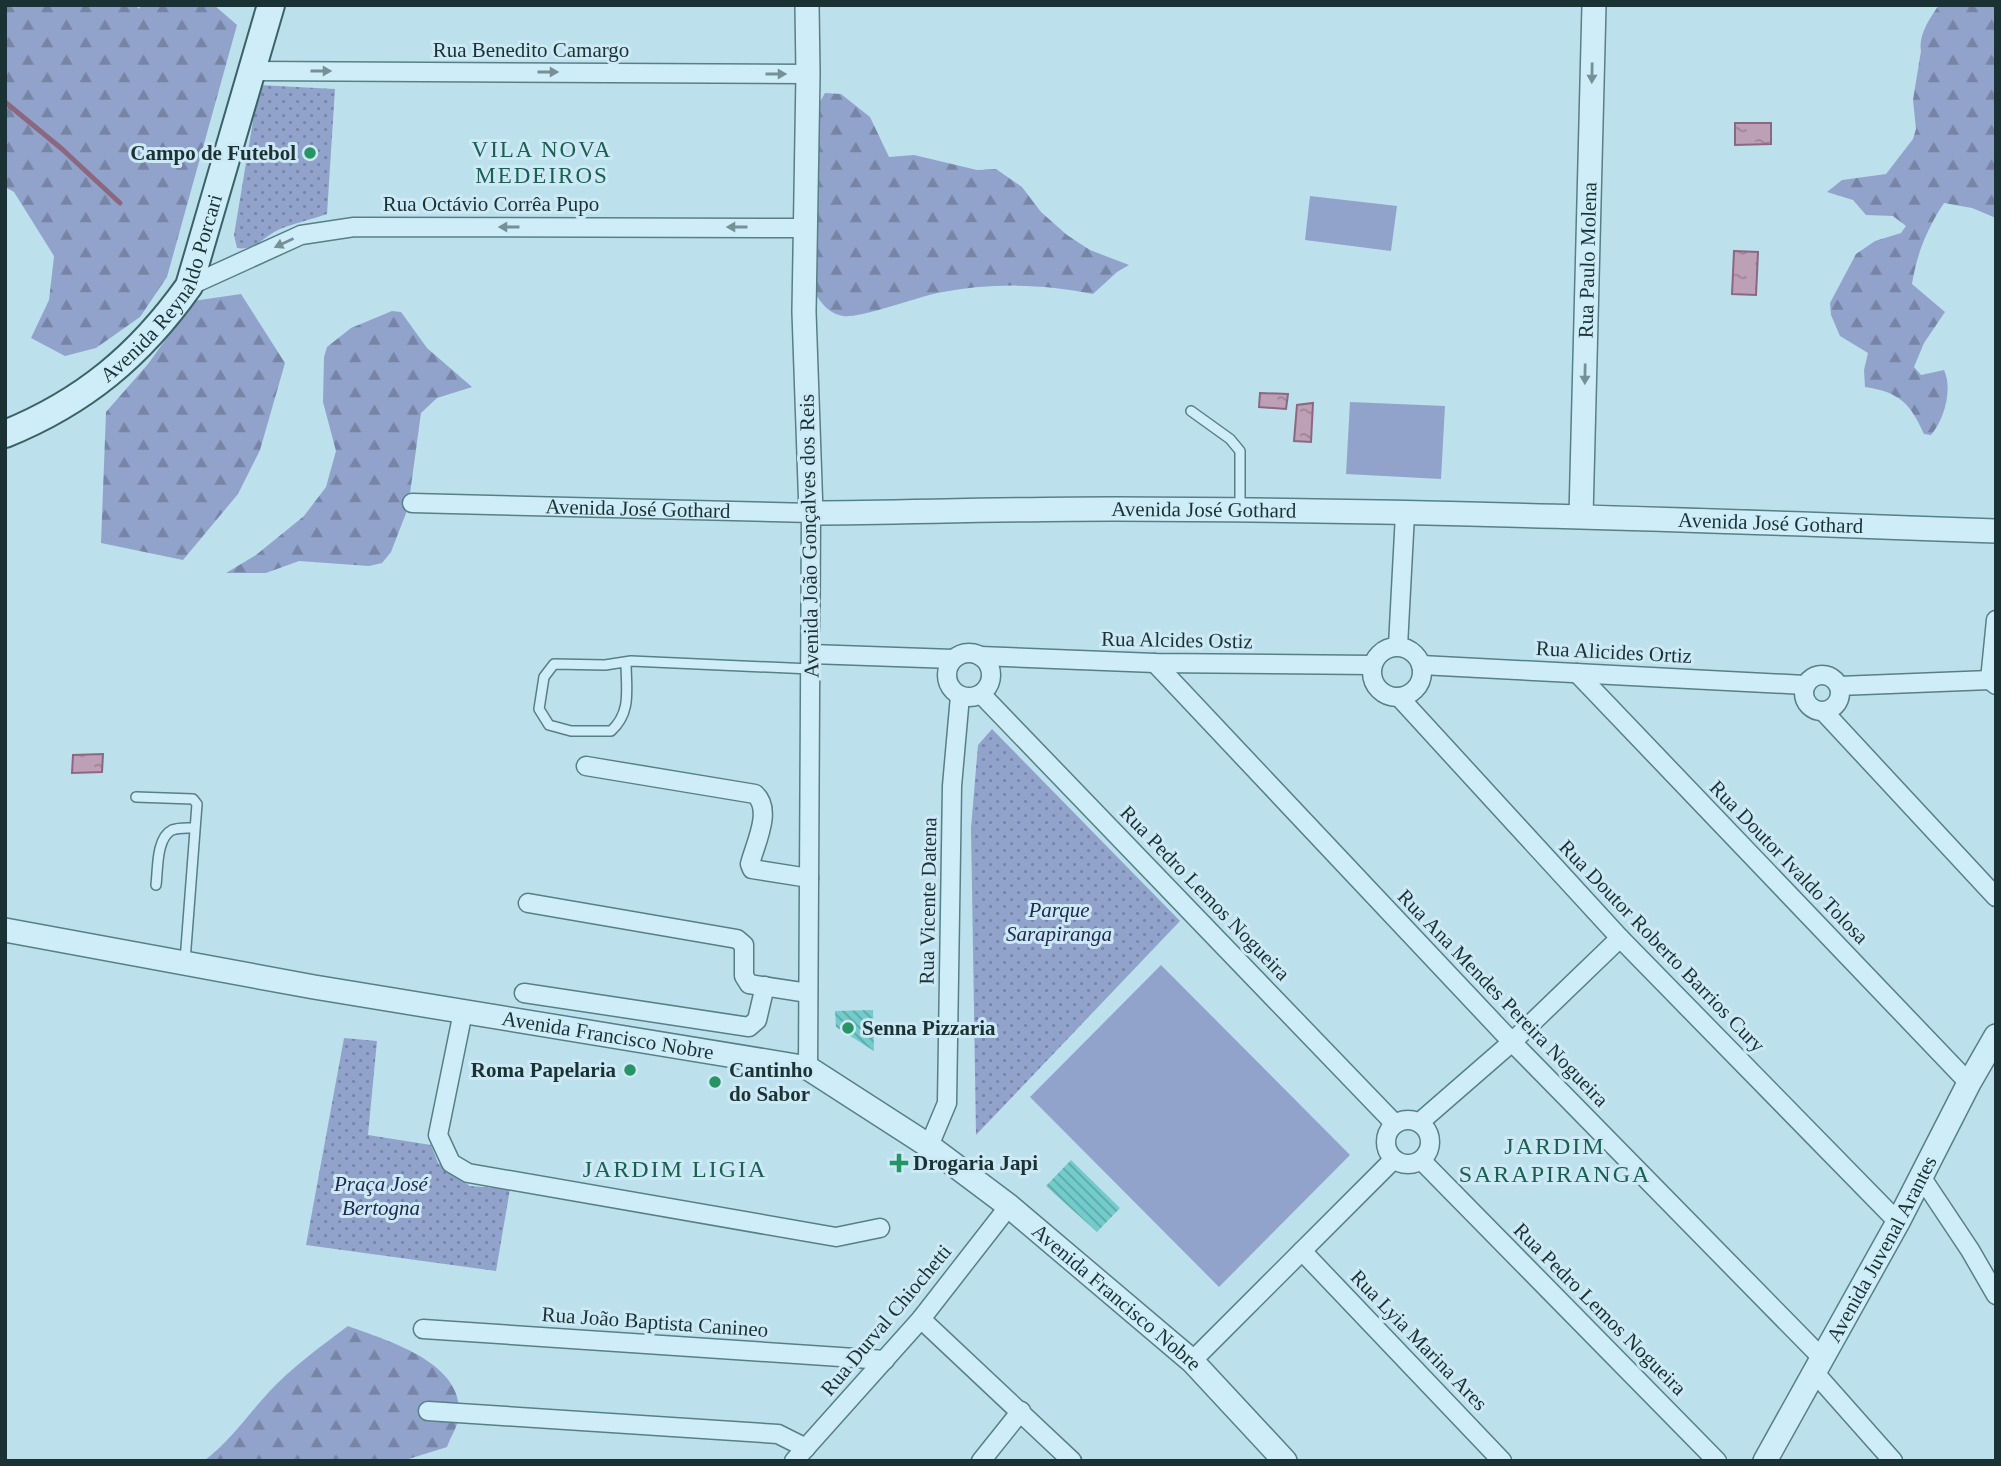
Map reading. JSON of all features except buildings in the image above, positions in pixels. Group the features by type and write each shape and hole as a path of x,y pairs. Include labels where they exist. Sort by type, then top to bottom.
{"main road":[{"name":"Avenida Reynaldo Porcari","path":"5,434 37,421 87,392 132,354 163,323 190,286 271,5"}],"street":[{"name":"Avenida João Gonçalves dos Reis","path":"807,5 804,312 811,513 808,1068"},
{"name":"Rua Paulo Molena","path":"1581,516 1594,5"},
{"name":"Rua Benedito Camargo","path":"253,71 808,74"},
{"name":"Rua Octávio Corrêa Pupo","path":"190,286 301,235 354,227 805,228"},
{"name":"Avenida José Gothard","path":"412,503 811,513 1113,509 1581,516 1996,531"},
{"path":"1398,646 1405,514"},
{"path":"1839,686 1993,682 1996,620"},
{"path":"1398,646 1413,652 1421,665 1420,682 1407,695 1399,697 1391,696 1378,688 1371,673 1372,665 1382,651 1398,646"},
{"path":"811,662 953,659 967,653 981,656 991,675 990,682 981,694 967,697 953,692 946,679 949,664 953,659"},
{"name":"Rua Alcides Ostiz","path":"981,656 1155,663 1372,665"},
{"name":"Rua Ana Mendes Pereira Nogueira","path":"1155,663 1819,1366 1893,1461"},
{"name":"Rua Alicides Ortiz","path":"1421,665 1805,685"},
{"name":"Rua Doutor Ivaldo Tolosa","path":"1577,673 1969,1083"},
{"path":"1824,712 1838,702 1839,686 1826,675 1814,676 1805,685 1806,702 1814,710 1824,712 1996,897"},
{"name":"Rua Pedro Lemos Nogueira","path":"981,694 1395,1124"},
{"name":"Rua Vicente Datena","path":"929,1146 947,1103 952,786 960,696"},
{"name":"Rua Doutor Roberto Barrios Cury","path":"1399,697 1619,938 1898,1222"},
{"path":"586,766 755,794 762,800 764,810 750,864 752,869 809,878"},
{"path":"528,903 737,939 744,945 744,976 749,984 808,993"},
{"name":"Avenida Francisco Nobre","path":"5,930 463,1012 808,1068 929,1146 1009,1206 1192,1362 1285,1461"},
{"path":"1420,1122 1512,1042 1619,938"},
{"path":"524,993 749,1027 757,1020 765,986"},
{"path":"463,1012 438,1135 451,1163 468,1173 836,1237 880,1228"},
{"name":"Avenida Juvenal Arantes","path":"1765,1461 1922,1178 1969,1083 1996,1036"},
{"path":"1405,1119 1420,1122 1430,1141 1421,1160 1407,1164 1394,1159 1389,1153 1386,1139 1388,1132 1395,1124 1405,1119"},
{"path":"1192,1362 1394,1159"},
{"name":"Rua Pedro Lemos Nogueira","path":"1421,1160 1717,1461"},
{"path":"1922,1178 1996,1295"},
{"name":"Rua Durval Chiochetti","path":"800,1454 921,1319 1009,1206"},
{"name":"Rua Lyia Marina Ares","path":"1303,1251 1502,1461"},
{"path":"921,1319 1072,1461"},
{"name":"Rua João Baptista Canineo","path":"423,1329 885,1360"},
{"path":"428,1411 778,1434 800,1454"},
{"path":"981,1461 1021,1411"}],"lane":[{"path":"1191,411 1230,439 1240,452 1240,511"},
{"path":"626,662 626,709 611,731 571,731 550,724 539,709 544,677 554,664 605,665 626,662 811,662"},
{"path":"136,797 193,799 197,804 185,963"},
{"path":"156,885 161,846 167,835 173,830 195,828"}],"green space":[{"path":"5,5 135,5 139,9 141,5 214,5 237,25 167,277 140,317 96,348 65,356 31,338 49,300 54,256 14,192 5,187"},
{"path":"1939,5 1996,5 1996,218 1972,208 1944,203 1928,232 1917,262 1912,284 1945,312 1924,343 1914,367 1921,375 1944,370 1947,378 1946,404 1931,435 1924,434 1914,414 1902,401 1887,392 1865,387 1864,370 1868,353 1840,336 1831,315 1830,303 1856,254 1875,241 1901,233 1906,226 1893,216 1866,215 1853,200 1827,192 1842,180 1886,174 1913,139 1916,129 1913,100 1921,39"},
{"path":"259,85 335,89 327,214 278,230 249,247 237,248 234,235"},
{"path":"825,93 841,94 870,117 889,157 914,155 977,170 996,169 1022,187 1041,212 1067,235 1090,250 1129,265 1093,294 1034,286 976,287 937,293 850,316 833,312 812,289 817,107"},
{"path":"1310,196 1397,206 1391,251 1305,240"},
{"path":"241,294 285,363 260,450 238,494 183,560 101,543 106,412 148,364 193,301"},
{"path":"392,311 401,312 427,348 472,387 437,398 421,413 408,508 391,552 382,563 369,566 299,561 266,573 226,573 256,555 304,516 326,487 336,451 323,402 324,357 327,347 351,328"},
{"path":"1350,402 1445,406 1441,479 1346,474"},
{"name":"Parque Sarapiranga","path":"992,729 1180,921 976,1135 971,828 978,745"},
{"path":"1161,965 1350,1155 1219,1287 1030,1097"},
{"name":"Praça José Bertogna","path":"344,1038 377,1041 368,1135 431,1145 438,1163 470,1186 510,1189 496,1271 306,1245"},
{"path":"348,1326 420,1356 449,1381 457,1397 459,1416 447,1447 402,1461 204,1461 287,1375"}],"water":[{"path":"1735,123 1771,123 1771,144 1735,145"},
{"path":"1734,251 1758,252 1756,295 1732,294"},
{"path":"1260,393 1288,394 1286,409 1259,407"},
{"path":"1313,403 1311,442 1294,441 1297,405"},
{"path":"103,754 102,772 72,773 73,755"}],"waterway":[{"path":"5,102 62,149 120,203"}],"place":[{"name":"Campo de Futebol","path":"310,153"},
{"name":"Senna Pizzaria","path":"848,1028"},
{"name":"Roma Papelaria","path":"630,1070"},
{"name":"Cantinho do Sabor","path":"715,1082"},
{"name":"Drogaria Japi","path":"899,1163"}],"district":[{"name":"VILA NOVA MEDEIROS","path":"542,162"},
{"name":"JARDIM SARAPIRANGA","path":"1555,1160"},
{"name":"JARDIM LIGIA","path":"675,1169"}]}
